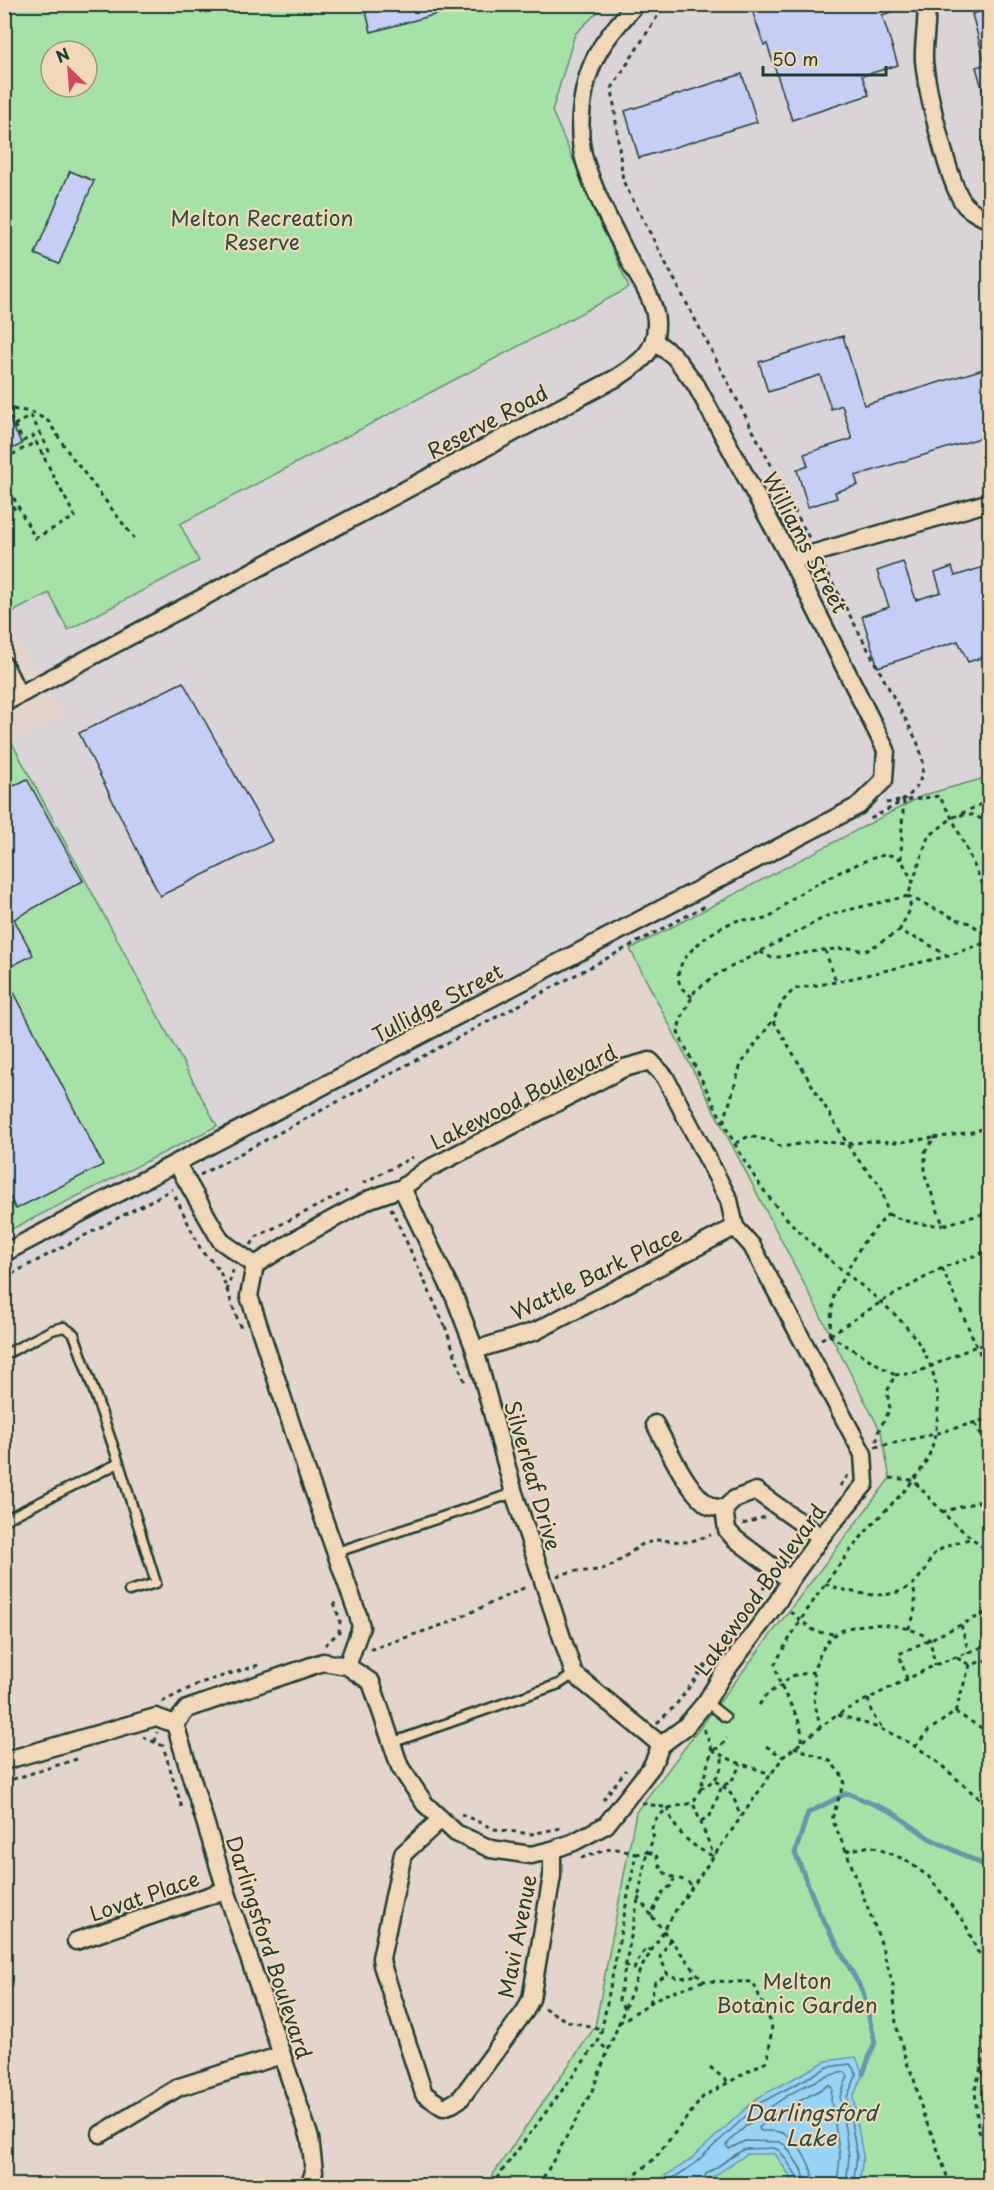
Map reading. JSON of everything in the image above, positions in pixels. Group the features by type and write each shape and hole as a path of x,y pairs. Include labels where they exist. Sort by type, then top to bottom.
{"street":[{"path":"636,4 616,26 598,52 586,83 580,119 584,160 651,303 656,324 654,341"},
{"path":"926,4 924,57 927,89 954,185 965,206 990,219"},
{"name":"Williams Street","path":"654,341 674,356 696,385 791,560 886,750 884,780"},
{"name":"Reserve Road","path":"12,699 618,377 643,361 654,341"},
{"path":"791,560 990,502"},
{"path":"4,665 12,699"},
{"name":"Tullidge Street","path":"4,1253 858,806 884,780"},
{"name":"Lakewood Boulevard","path":"249,1261 300,1237 370,1199 402,1188 426,1170 624,1068 650,1061 665,1077 729,1200 735,1227 752,1246 865,1455 865,1484 821,1537 783,1575 778,1601 700,1708 684,1727 654,1740 652,1766 606,1825 574,1842 531,1855 491,1849 456,1833 425,1804 400,1767 371,1682 348,1666"},
{"path":"5,1760 159,1718 176,1724 188,1709 323,1662 348,1666 361,1628 249,1296 249,1261 221,1241 177,1164"},
{"name":"Silverleaf Drive","path":"402,1188 456,1298 475,1350 514,1493 574,1674"},
{"name":"Wattle Bark Place","path":"475,1350 536,1331 735,1227"},
{"path":"655,1424 675,1463 696,1492 711,1506 724,1509"},
{"path":"724,1509 735,1499 756,1491 821,1537"},
{"path":"724,1509 727,1530 734,1538 783,1575"},
{"path":"574,1674 654,1740"},
{"name":"Darlingsford Boulevard","path":"176,1724 226,1890 310,2138 314,2172 309,2186"},
{"name":"Mavi Avenue","path":"441,1819 403,1854 382,1947 382,1965 424,2094 442,2107 461,2098 529,2003 552,1867 552,1850"},
{"name":"Lovat Place","path":"76,1941 226,1890"},
{"path":"101,2134 179,2087 282,2055"}],"lane":[{"path":"4,1355 52,1330 64,1327 74,1334 119,1463 156,1583 129,1591"},
{"path":"4,1520 119,1463"},
{"path":"337,1552 514,1493"},
{"path":"391,1743 559,1684 574,1674"},
{"path":"700,1708 725,1717"}],"path":[{"path":"670,4 662,9 612,88 623,181 917,741 923,763 921,777 914,792 862,823"},
{"path":"4,408 32,412 48,421 75,462 134,538"},
{"path":"11,408 10,417 23,441 40,433"},
{"path":"15,425 31,416 49,451 42,454"},
{"path":"4,459 36,442 75,517 35,538 6,489"},
{"path":"4,480 16,512"},
{"path":"858,806 939,796 952,818 990,900"},
{"path":"904,800 901,859 913,882"},
{"path":"760,952 772,958 849,948 866,951 899,931 911,908 908,896 928,837 952,818 990,800"},
{"path":"957,816 973,815 990,823"},
{"path":"692,997 681,988 679,978 682,962 713,931 737,920 767,918 793,898 861,863 887,855 901,859"},
{"path":"724,1122 741,1064 783,1001 794,989 836,982 948,956 990,939 970,923 956,919 908,896 831,914 716,975 696,991 680,1021 678,1033 724,1122 765,1192 799,1231 908,1327 927,1356 938,1396 935,1434 925,1465 859,1539 825,1584 775,1664 781,1686 797,1716 802,1740"},
{"path":"4,1278 715,901"},
{"path":"899,931 923,941 948,956"},
{"path":"824,950 836,982"},
{"path":"772,1020 854,1155 881,1186 888,1214"},
{"path":"736,1143 749,1136 772,1141 782,1147 818,1140 847,1144 871,1141 899,1142 972,1132 990,1126"},
{"path":"934,1138 925,1152 925,1175 943,1225"},
{"path":"227,1291 234,1269 249,1261 256,1237 419,1155"},
{"path":"376,1176 445,1326 463,1319"},
{"path":"172,1190 202,1252 214,1263 222,1276 243,1335"},
{"path":"888,1214 907,1223 943,1225 990,1212"},
{"path":"829,1335 834,1294 862,1244 888,1214"},
{"path":"806,1347 942,1268 990,1250"},
{"path":"942,1268 990,1376"},
{"path":"829,1335 895,1375 916,1373 976,1346 990,1345"},
{"path":"835,1492 865,1455 890,1409 887,1392 895,1375"},
{"path":"865,1455 990,1418"},
{"path":"975,1423 982,1436 990,1442"},
{"path":"890,1478 913,1480 942,1512 990,1553"},
{"path":"942,1512 981,1501 990,1493"},
{"path":"727,1530 771,1516"},
{"path":"825,1584 844,1591 887,1594 904,1589 913,1584 927,1567 932,1556 939,1550 972,1538"},
{"path":"654,1740 675,1706 783,1575"},
{"path":"908,1629 914,1619 916,1599 913,1584"},
{"path":"316,1648 327,1644 339,1632 340,1621 333,1599"},
{"path":"778,1601 816,1632 836,1634"},
{"path":"907,1679 899,1654 990,1611"},
{"path":"820,1727 814,1699 813,1672 832,1636 859,1625 877,1624 914,1630 929,1640 935,1665"},
{"path":"961,1625 969,1653"},
{"path":"539,2186 592,2091 640,1970 693,1886 783,1757 836,1714 935,1665 990,1644"},
{"path":"957,1658 970,1665 990,1659"},
{"path":"155,1742 162,1701 200,1683 264,1664"},
{"path":"915,1747 928,1731 955,1713 970,1665"},
{"path":"759,1705 768,1693 781,1686 791,1676 813,1672"},
{"path":"868,1699 872,1714 884,1730"},
{"path":"700,1708 712,1750 700,1790 693,1803 714,1856"},
{"path":"955,1713 990,1732"},
{"path":"836,1714 873,1725 915,1747 930,1756 990,1806"},
{"path":"712,1750 720,1749 727,1738"},
{"path":"766,1746 783,1757"},
{"path":"794,1747 830,1761 845,1779 831,1819 846,1851 880,1940 893,1985 896,2024 906,2061 914,2079 924,2117 948,2179 953,2186"},
{"path":"712,1750 741,1764 771,1774"},
{"path":"700,1790 715,1781 722,1764 722,1756"},
{"path":"700,1821 710,1816 722,1786 731,1782 741,1764"},
{"path":"602,1801 630,1766"},
{"path":"715,1781 728,1789 736,1802 740,1819"},
{"path":"629,1796 646,1805 668,1808 693,1803"},
{"path":"624,2009 619,2000 647,1852 654,1838 651,1829 652,1822 668,1808"},
{"path":"668,1808 670,1817 686,1838 704,1853 714,1856"},
{"path":"441,1819 451,1809 495,1829 531,1834 568,1826"},
{"path":"846,1851 871,1846 906,1860 929,1877 965,1923 977,1951 990,1963"},
{"path":"552,1867 614,1848 636,1854 647,1852 656,1854 659,1867 674,1879 685,1880 693,1886"},
{"path":"491,2186 598,2042 636,1854"},
{"path":"651,1915 664,1890 671,1886 674,1879"},
{"path":"638,1897 703,1981"},
{"path":"668,1975 660,1957 670,1939"},
{"path":"625,1965 634,1969 645,1950 648,1948 651,1951"},
{"path":"650,2003 656,1982 668,1975 687,1978 698,1974"},
{"path":"619,2023 661,1996 703,1981 753,1982 772,2025 768,2060 703,2097 655,2158 623,2186"},
{"path":"529,2003 551,2011 567,2021 602,2029"},
{"path":"990,2033 975,2090 978,2129 990,2155"},
{"path":"598,2042 608,2050"},
{"path":"710,2067 729,2083"}],"shaded area":[{"path":"605,5 989,5 989,777 924,795 5,1278 5,747 63,717 5,616 628,288 552,111 575,34"}],"green space":[{"name":"Melton Recreation Reserve","path":"4,5 605,5 575,34 552,111 629,288 180,524 199,561 68,630 49,593 5,616"},
{"path":"12,743 217,1126 6,1232 4,747"},
{"name":"Melton Botanic Garden","path":"989,777 989,2185 485,2186 595,2027 636,1812 890,1478 881,1432 630,949 924,795"}],"water":[{"name":"Darlingsford Lake","path":"856,2057 863,2074 853,2097 863,2156 859,2185 792,2185 792,2179 775,2154 747,2154 710,2179 705,2185 650,2185 689,2161 757,2098 826,2061"}],"building":[{"path":"364,4 455,4 456,9 371,32"},
{"path":"781,4 907,4 907,7 882,15 898,65 862,76 869,95 792,120 767,44 764,45 753,13"},
{"path":"990,9 990,62 985,63 972,14"},
{"path":"990,63 990,102 986,102 976,67"},
{"path":"742,74 757,122 639,158 625,111"},
{"path":"70,171 94,181 59,264 35,254"},
{"path":"843,336 864,405 990,367 990,435 855,476 858,485 835,492 837,498 808,507 797,470 808,466 804,454 852,439 842,405 831,409 820,375 768,392 759,362"},
{"path":"4,411 22,444 4,453"},
{"path":"903,562 916,600 941,592 935,573 952,567 955,576 990,565 990,655 968,662 958,641 878,667 862,616 889,607 877,571"},
{"path":"183,682 272,841 160,896 79,733"},
{"path":"27,779 83,881 14,919 33,955 4,970 4,791"},
{"path":"4,973 103,1165 16,1209 4,1187"}],"waterway":[{"path":"863,2074 875,2042 863,1992 819,1912 795,1853 808,1813 847,1793 892,1812 929,1838 990,1868"}]}
